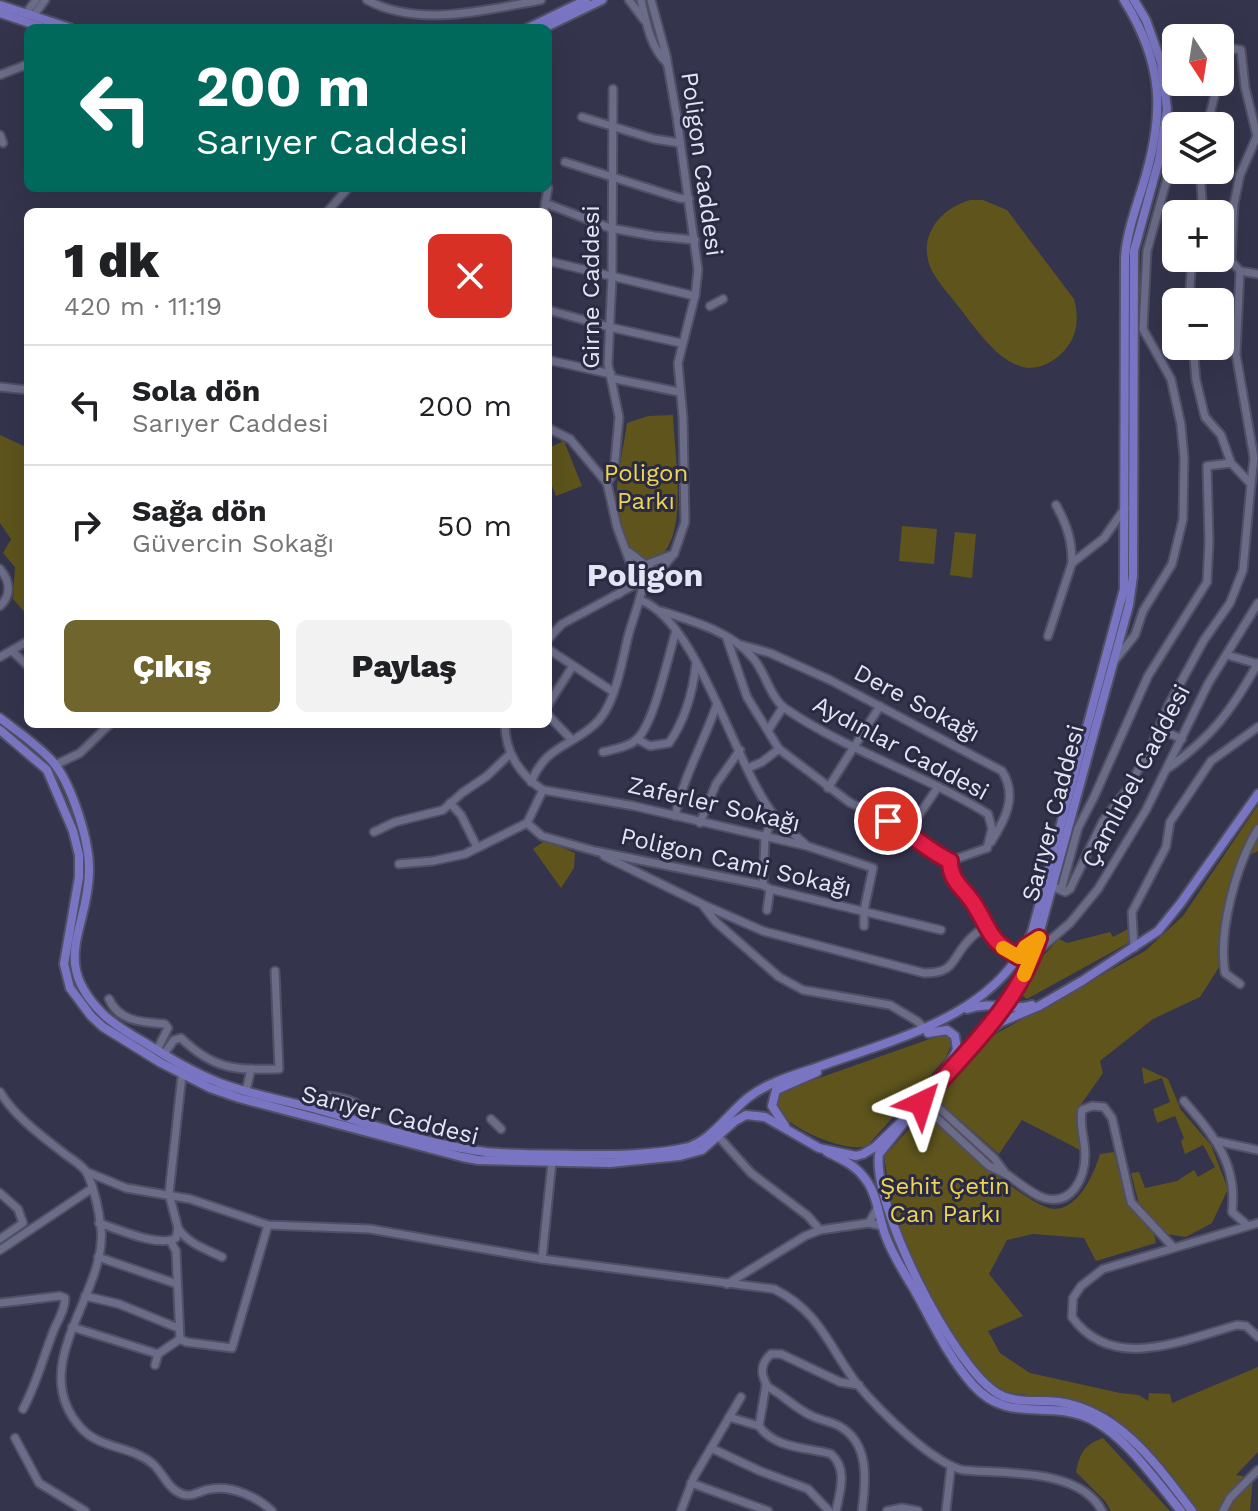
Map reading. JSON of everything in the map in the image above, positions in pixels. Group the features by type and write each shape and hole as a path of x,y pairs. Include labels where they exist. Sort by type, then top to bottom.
{"main road":[{"path":"544,24 586,0"},
{"path":"546,24 602,0"},
{"name":"Sarıyer Caddesi","path":"0,718 45,754 73,831 79,855 78,889 63,955 70,988 84,1009 103,1027 182,1075 239,1098 462,1157 610,1163 680,1156 702,1150 746,1115 765,1117 819,1148 856,1156 868,1152 913,1112 977,1038 1015,990 1034,954 1057,889 1114,661 1123,613 1125,580 1126,250 1152,156 1159,102 1156,73 1148,47 1124,0"},
{"name":"Sarıyer Caddesi","path":"0,730 51,767 72,802 89,860 88,889 74,949 76,974 90,1000 103,1015 160,1052 204,1076 246,1091 485,1152 613,1155 685,1148 700,1142 759,1090 925,1029 958,1012 993,985 1025,947 1133,576 1134,251 1159,160 1167,109 1161,62 1141,5 1134,0"},
{"path":"0,5 38,24"},
{"path":"0,13 54,24"},
{"path":"977,1038 1134,948 1169,918 1258,794"},
{"path":"1025,947 1039,938"},
{"path":"1015,990 1027,1007"},
{"path":"958,1012 984,1004 1027,1007 1044,1001"},
{"path":"904,1037 941,1029 952,1032 958,1040 957,1050 944,1077"},
{"path":"797,1138 774,1113 773,1095 779,1088 835,1061"},
{"path":"913,1112 879,1154 882,1190 896,1237 952,1342 994,1391 1024,1401 1058,1402 1092,1410 1112,1422 1143,1451 1192,1511"},
{"path":"819,1148 849,1164 868,1182 886,1238 944,1345 980,1392 1009,1408 1071,1412 1089,1418 1107,1429 1126,1447 1181,1511"}],"street":[{"path":"29,18 36,0"},
{"path":"29,18 45,0"},
{"path":"367,0 387,11 428,15 541,0"},
{"path":"491,0 500,7"},
{"path":"500,7 513,0"},
{"path":"629,0 647,24"},
{"name":"Poligon Caddesi","path":"641,0 659,56 667,63"},
{"name":"Poligon Caddesi","path":"653,0 667,63 698,270 695,296 678,363 686,513 682,536 674,554"},
{"path":"1234,49 1241,50 1245,87 1257,136 1240,175 1234,204 1231,261 1240,271 1258,274"},
{"path":"0,75 24,66"},
{"name":"Girne Caddesi","path":"607,483 614,472 619,440 619,417 608,364 612,277 613,89"},
{"path":"582,117 654,139 680,143"},
{"path":"565,162 689,199"},
{"path":"1114,661 1139,628 1143,611 1172,564 1183,519 1181,425 1171,379 1143,329 1147,251 1166,184"},
{"path":"330,208 344,192"},
{"path":"544,208 547,192"},
{"path":"545,203 610,228 695,240"},
{"path":"552,262 695,296"},
{"path":"1231,463 1207,466 1207,582 1148,676 1078,828 1057,889 1065,892 1070,889 1103,821 1128,788 1204,640 1230,603 1243,570 1254,458 1236,354 1240,271"},
{"path":"710,306 723,299"},
{"path":"552,311 681,343"},
{"path":"1194,360 1205,417 1221,435 1231,463 1251,484"},
{"path":"552,361 679,392"},
{"path":"0,387 24,390"},
{"path":"1246,402 1258,401"},
{"path":"531,782 538,765 571,739 594,726 606,712 640,600 641,584 617,527 607,483 570,439 552,430"},
{"path":"1048,636 1072,563 1068,526 1056,505"},
{"path":"1072,563 1104,538 1125,508"},
{"path":"627,550 643,566 651,569 653,577"},
{"path":"619,594 637,568 674,554"},
{"path":"552,635 562,624 653,577 674,554"},
{"path":"0,569 7,578 9,589 6,600 0,606"},
{"name":"Aydınlar Caddesi","path":"640,600 661,611 696,622 731,641 753,658 783,707 855,748 988,814 992,829 987,848"},
{"name":"Çamlıbel Caddesi","path":"1034,954 1085,908 1098,889 1146,810 1208,684 1257,606"},
{"path":"661,611 696,661 774,815 807,846"},
{"path":"1123,613 1143,611"},
{"path":"603,752 637,739 659,687 676,631"},
{"path":"731,641 747,697 779,749 828,788 908,831 939,856 950,861 987,848"},
{"name":"Dere Sokağı","path":"731,641 770,653 880,706 1002,771 1011,796 1003,823 987,848"},
{"path":"0,657 24,644"},
{"path":"12,651 24,662"},
{"path":"552,652 612,691"},
{"path":"1167,769 1206,739 1235,705 1258,663 1227,655"},
{"path":"637,739 650,746 669,743 693,688 696,661"},
{"path":"552,699 572,667"},
{"path":"675,816 681,786 705,739 717,704"},
{"path":"828,788 880,706"},
{"path":"769,729 783,707"},
{"path":"552,719 571,739"},
{"path":"1134,948 1132,912 1166,847 1170,822 1211,761 1258,727"},
{"path":"51,767 80,753 106,728"},
{"path":"399,864 465,854 527,823 543,790 531,782 510,754 506,728"},
{"path":"1159,729 1182,739"},
{"path":"748,768 779,749"},
{"path":"700,823 716,784 740,750"},
{"path":"374,832 395,822 443,810 510,754"},
{"path":"908,831 938,787"},
{"name":"Zaferler Sokağı","path":"543,790 634,806 807,846 873,868 864,910"},
{"path":"450,803 461,815 477,847"},
{"path":"767,910 765,837 774,815"},
{"name":"Poligon Cami Sokağı","path":"527,823 542,836 595,851 766,887 941,930"},
{"path":"1240,984 1225,973 1222,959 1236,877 1258,829"},
{"path":"595,851 763,931 924,973 941,973 949,968 969,938 985,927"},
{"path":"950,861 955,883 973,903 985,927 1003,948 1019,957"},
{"path":"702,904 716,922 777,976 803,990 890,1005 925,1029"},
{"path":"864,910 864,926"},
{"path":"1039,938 1062,929"},
{"path":"160,1052 181,1038 206,1060 224,1066 279,1069 275,971"},
{"path":"109,999 123,1016 136,1021 165,1024 168,1028 160,1052"},
{"path":"246,1091 251,1069"},
{"path":"182,1075 169,1194 178,1228 184,1236 222,1257"},
{"path":"0,1092 36,1131 87,1172 126,1188 169,1194 268,1225 370,1229 542,1259 774,1289 795,1299 825,1332 859,1385 922,1448 951,1466 1064,1480 1090,1494 1102,1511"},
{"path":"318,1110 328,1096 348,1098 367,1113 370,1125"},
{"path":"924,1100 989,1166 1044,1198 1060,1199 1072,1193 1084,1173 1085,1153 1080,1124 1082,1110 1092,1106 1104,1107 1112,1118 1131,1202 1173,1247"},
{"path":"1184,1101 1216,1141 1232,1177 1235,1191 1232,1212 1223,1232"},
{"path":"491,1119 501,1129"},
{"path":"718,1136 751,1173 808,1216 820,1230"},
{"path":"1216,1141 1258,1150"},
{"path":"542,1259 552,1162"},
{"path":"87,1172 99,1223 98,1257 97,1267 64,1352 61,1376 67,1404 82,1429 101,1442 134,1453 153,1464 180,1493 192,1496 209,1489 225,1488 249,1495 272,1511"},
{"path":"0,1250 91,1189"},
{"path":"0,1193 18,1209 23,1223 0,1239"},
{"path":"869,1223 878,1207"},
{"path":"1232,1212 1247,1225"},
{"path":"99,1223 159,1242 171,1242 176,1238 178,1228"},
{"path":"727,1284 820,1230 869,1223 883,1226"},
{"path":"1258,1223 1103,1269 1081,1286 1073,1298 1072,1317 1093,1339 1131,1349 1153,1347 1237,1325 1246,1326 1258,1337"},
{"path":"180,1339 232,1348 268,1225"},
{"path":"171,1242 176,1251 180,1339"},
{"path":"98,1257 177,1284"},
{"path":"85,1296 119,1304 178,1328"},
{"path":"0,1303 65,1298 65,1307 37,1383 23,1409"},
{"path":"72,1327 158,1354"},
{"path":"155,1365 158,1354 180,1339"},
{"path":"759,1426 766,1384 761,1369 771,1354 781,1354 840,1382 859,1385"},
{"path":"766,1384 805,1413 834,1424 854,1438 864,1460 862,1511"},
{"path":"681,1511 691,1483 741,1397"},
{"path":"729,1417 759,1426 766,1435 780,1443 831,1454 836,1458 842,1474 836,1511"},
{"path":"15,1438 39,1483 85,1511"},
{"path":"711,1448 808,1489 829,1511"},
{"path":"946,1511 951,1466"},
{"path":"1223,1511 1230,1498 1258,1470"},
{"path":"691,1483 768,1511"},
{"path":"887,1511 902,1508 918,1511"}],"green space":[{"path":"970,200 983,200 1007,210 1074,299 1077,313 1075,333 1064,351 1048,363 1033,368 1019,366 993,349 932,271 927,247 933,226 949,210"},
{"name":"Poligon Parkı","path":"673,415 678,485 676,523 665,551 642,560 629,548 617,515 618,477 627,423 648,416"},
{"path":"0,435 24,446 24,611 13,599 15,567 3,553 11,539 0,523"},
{"path":"564,441 582,486 556,496 552,486 552,446"},
{"path":"902,526 937,529 934,564 899,561"},
{"path":"955,532 976,534 972,578 950,575"},
{"path":"1258,805 1258,851 1246,857 1238,878 1223,961 1200,997 1153,1019 1100,1061 1103,1073 1077,1110 1082,1151 1022,1120 999,1154 934,1097 992,1036 1145,951 1183,916"},
{"path":"546,840 575,853 574,868 561,888 533,849"},
{"path":"1128,929 1132,941 1027,999 1022,995 1043,956 1059,939 1067,943 1110,932 1113,937"},
{"path":"944,1034 949,1035 952,1043 945,1059 868,1145 849,1147 836,1144 798,1127 780,1112 778,1098 785,1090"},
{"path":"1142,1067 1168,1079 1181,1110 1211,1145 1228,1189 1212,1223 1186,1237 1166,1234 1139,1204 1131,1173 1139,1172 1145,1188 1177,1181 1194,1170 1198,1177 1215,1167 1203,1145 1185,1154 1181,1141 1184,1138 1175,1116 1157,1123 1153,1109 1170,1102 1162,1078 1144,1084"},
{"name":"Şehit Çetin Can Parkı","path":"924,1113 1008,1184 1043,1206 1055,1209 1064,1207 1078,1196 1094,1171 1100,1154 1114,1152 1127,1205 1154,1234 1156,1243 1096,1261 1084,1238 1033,1234 1007,1240 989,1274 1023,1316 988,1331 1000,1353 1030,1373 1139,1395 1148,1401 1149,1393 1170,1394 1172,1403 1258,1367 1258,1452 1236,1475 1253,1478 1250,1511 1194,1511 1111,1415 1076,1401 1005,1392 983,1377 955,1343 896,1229 884,1156"},
{"path":"1103,1438 1170,1511 1111,1511 1076,1472 1084,1450"}],"slow traffic":[{"path":"1003,948 1019,957 1025,947 1039,938 1024,975"}],"district":[{"name":"Poligon","path":"645,575"}],"route":[{"path":"888,821 908,831 950,861 955,883 973,903 993,939 1003,948 1019,957 1025,947 1039,938 1032,960 1009,999 921,1103"}]}
